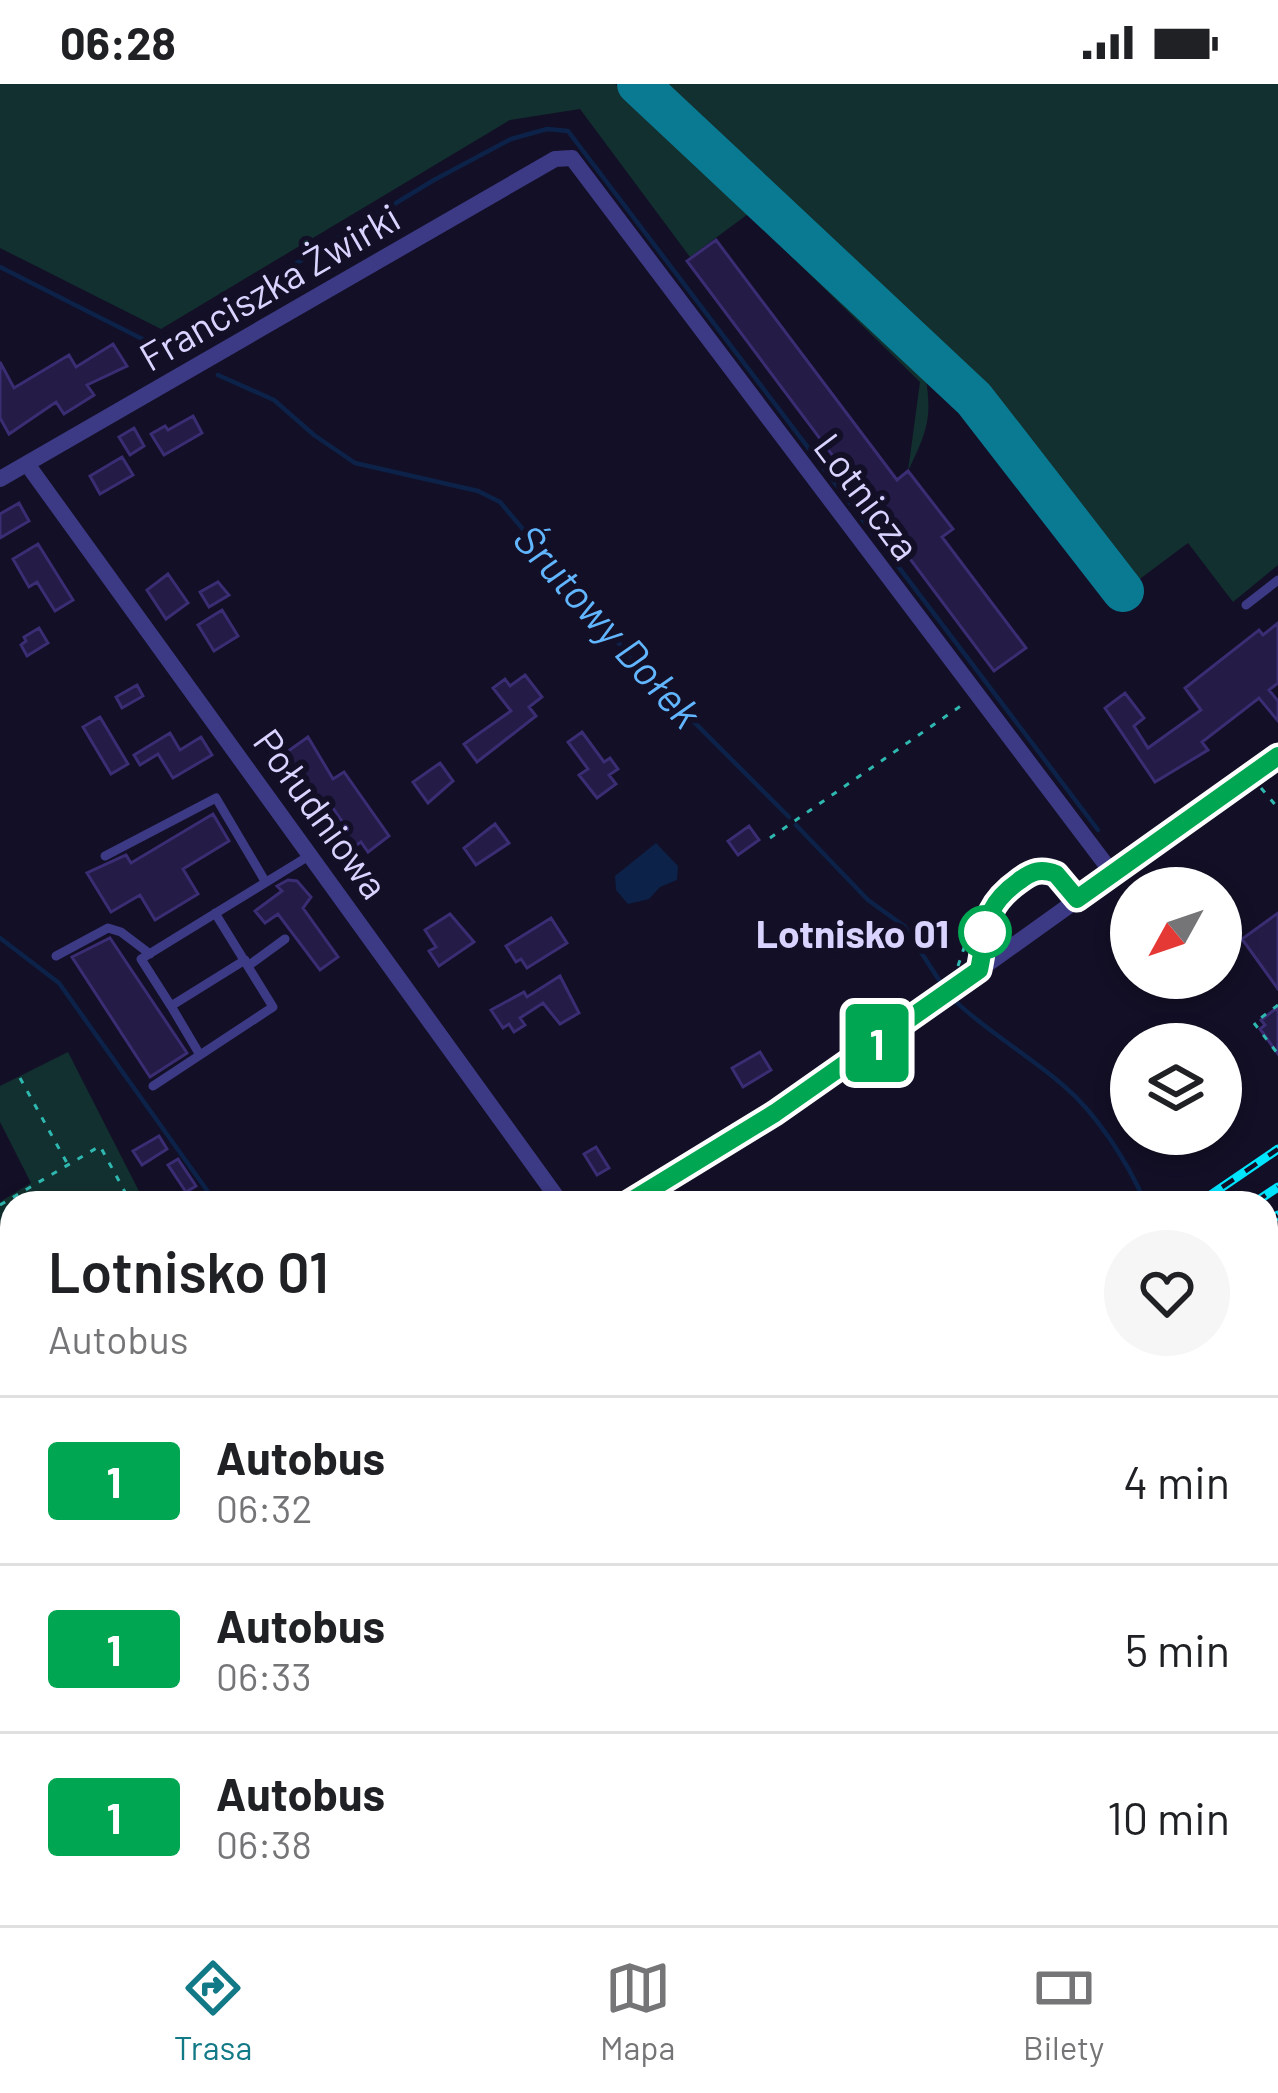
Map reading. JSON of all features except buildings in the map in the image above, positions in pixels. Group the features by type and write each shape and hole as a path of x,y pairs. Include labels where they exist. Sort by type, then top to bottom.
{"street":[{"name":"Franciszka Żwirki","path":"0,479 554,159 572,158"},
{"name":"Lotnicza","path":"572,158 1110,870"},
{"name":"Południowa","path":"27,464 552,1191"},
{"path":"1123,867 1278,756"},
{"path":"648,1191 775,1113 1110,876"}],"lane":[{"path":"1246,605 1278,580"},
{"path":"105,856 216,799 265,881"},
{"path":"200,1055 141,959 312,854"},
{"path":"979,970 995,900 1024,877 1035,871 1056,874 1077,899"},
{"path":"153,1086 273,1007 215,913"},
{"path":"56,956 108,928 150,954"},
{"path":"171,1006 285,939"}],"path":[{"path":"770,838 976,696"},
{"path":"956,973 973,919"},
{"path":"1278,1005 1254,1023 1278,1054"},
{"path":"20,1078 68,1165"},
{"path":"24,1191 100,1146 124,1191"}],"green space":[{"path":"0,84 615,84 923,364 928,419 921,442 908,471 920,382 748,214 690,257 580,109 510,120 161,329 0,248"},
{"path":"650,84 1278,84 1278,565 1233,602 1188,543 1129,587 980,394"},
{"path":"68,1052 139,1191 18,1191 31,1183 0,1122 0,1086"}],"water":[{"path":"656,843 678,866 677,880 660,887 649,899 628,904 616,890 615,876"}],"waterway":[{"path":"158,347 434,180 511,139 547,129 568,131 1098,830"},
{"name":"Śrutowy Dołek","path":"0,267 170,353"},
{"name":"Śrutowy Dołek","path":"218,375 274,400 355,463 478,491 500,502 638,666 789,817"},
{"name":"Śrutowy Dołek","path":"796,825 868,900 904,926 939,980"},
{"path":"0,938 59,983 207,1191"},
{"name":"Śrutowy Dołek","path":"953,999 1076,1097 1110,1140 1140,1191"}],"taxiway":[{"path":"638,84 974,399 1123,591"}],"railway":[{"path":"1217,1191 1278,1149"},
{"path":"1272,1191 1278,1187"}],"bus line":[{"name":"1","path":"649,1191 838,1071 979,970 995,900 1024,877 1035,871 1056,874 1077,899 1278,756"}],"place":[{"name":"Lotnisko 01","path":"985,932"}]}
